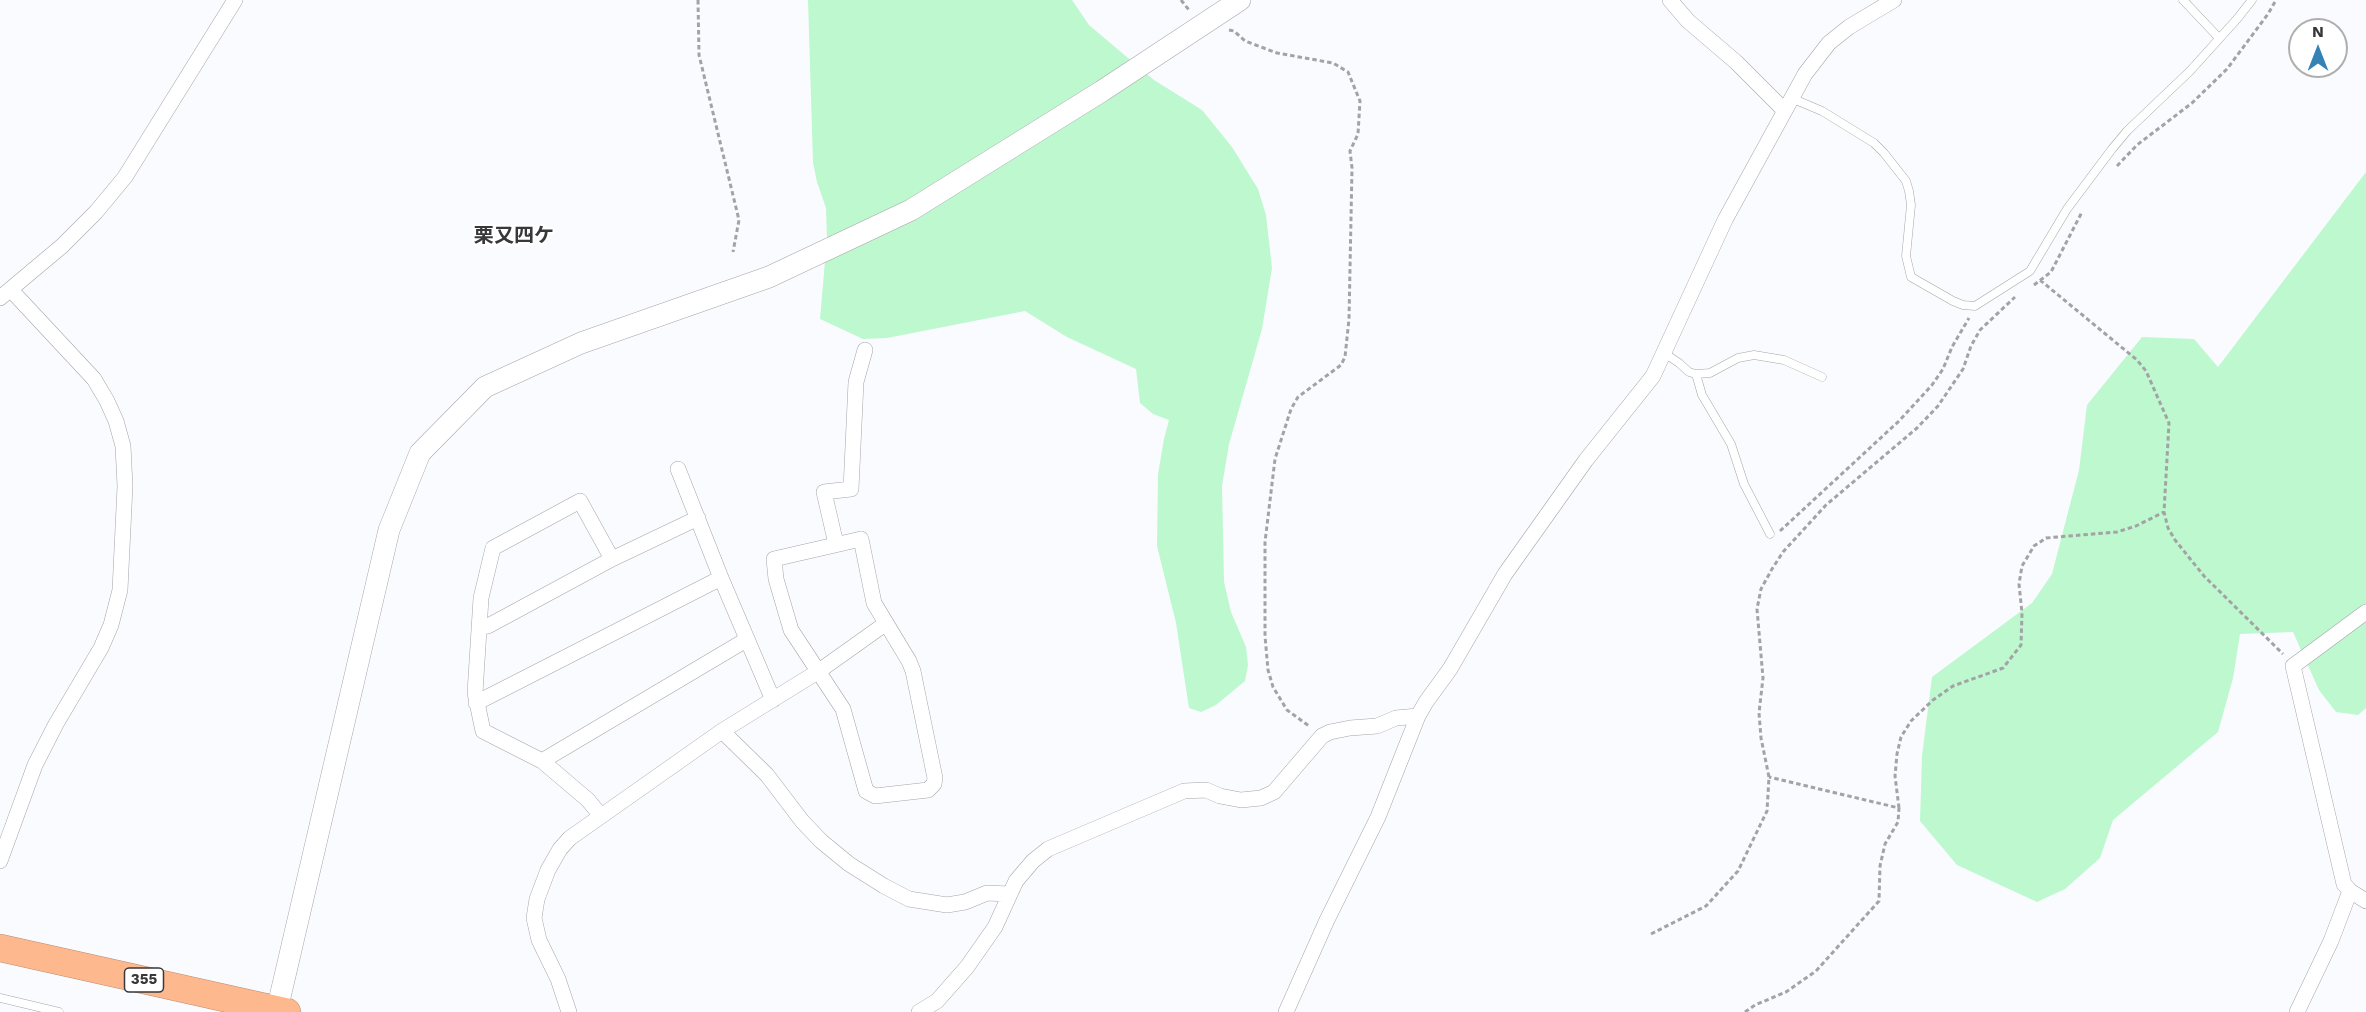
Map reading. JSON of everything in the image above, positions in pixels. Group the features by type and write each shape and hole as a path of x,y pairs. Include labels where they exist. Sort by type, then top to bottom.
{"highway":[{"name":"355","path":"0,948 282,1011"}],"street":[{"path":"0,861 35,765 56,724 101,648 111,625 120,590 125,486 123,446 116,421 94,379 6,294 62,246 96,212 125,177 235,0"},
{"path":"282,1011 389,530 420,453 485,387 581,343 769,278 911,210 1102,91 1240,0"},
{"path":"1670,0 1689,21 1787,104"},
{"path":"1286,1012 1327,920 1378,817 1419,716 1450,669 1505,574 1586,460 1642,390 1664,354 1725,220 1772,138 1787,104 1805,74 1829,43 1849,27 1894,0"},
{"path":"836,544 824,492 851,489 856,382 865,350"},
{"path":"678,469 746,640 773,700"},
{"path":"601,816 588,800 542,761 483,731 476,704 481,598 492,548 580,501 612,559"},
{"path":"480,627 488,626 612,559 698,518"},
{"path":"861,539 870,591 885,624 913,671 935,778 932,788 928,790 875,796 866,791 843,709 791,630 776,579 774,559 861,539"},
{"path":"476,704 721,578"},
{"path":"2366,612 2292,666 2344,884 2350,891 2366,901"},
{"path":"569,1012 558,979 539,940 534,918 537,899 548,870 560,849 570,838 722,731 819,671 885,624"},
{"path":"542,761 746,640"},
{"path":"919,1012 937,1001 967,967 995,927 1009,894 1024,870 1048,849 1184,790 1206,790 1220,796 1241,800 1261,798 1274,792 1322,736 1339,729 1377,726 1396,718 1419,716"},
{"path":"722,731 767,775 802,821 821,841 849,864 884,886 909,899 947,905 965,902 987,893 1009,894"},
{"path":"2297,1012 2331,941 2350,891"}],"lane":[{"path":"2183,0 2219,38"},
{"path":"1787,104 1822,111 1874,143 1884,153 1906,181 1909,191 1911,205 1906,256 1911,277 1953,301 1975,306 2030,271 2067,209 2112,149 2219,38 2252,0"},
{"path":"1664,354 1696,374 1710,373 1738,358 1754,355 1784,360 1822,377"},
{"path":"1696,374 1702,395 1731,444 1744,484 1770,534"},
{"path":"0,998 59,1012"}],"path":[{"path":"698,0 699,55 739,220 733,252"},
{"path":"1181,0 1201,26 1234,31 1245,41 1277,53 1333,63 1348,72 1360,101 1358,134 1350,151 1352,168 1349,319 1345,357 1337,369 1299,397 1291,409 1275,459 1265,542 1265,636 1268,670 1274,687 1287,710 1322,736"},
{"path":"2115,168 2137,146 2192,103 2227,69 2276,0"},
{"path":"2032,286 2051,273 2064,244 2087,206"},
{"path":"2030,271 2137,360 2146,371 2169,423 2164,512 2175,540 2204,576 2270,640 2292,666"},
{"path":"1651,934 1706,906 1738,871 1767,811 1769,777 1760,722 1763,678 1757,609 1758,599 1766,579 1784,552 1826,505 1917,428 1938,406 1962,369 1980,330 2016,296"},
{"path":"1770,534 1774,536 1845,472 1899,421 1932,385 1943,369 1952,347 1975,306"},
{"path":"1745,1012 1755,1005 1786,992 1816,972 1879,901 1880,866 1885,844 1898,822 1899,808 1895,776 1901,737 1911,721 1933,700 1953,686 2003,668 2021,645 2022,613 2019,584 2022,566 2034,546 2046,538 2117,532 2136,526 2164,512"},
{"path":"1769,777 1899,808"}],"green space":[{"path":"808,0 1072,0 1089,25 1154,80 1202,110 1232,147 1258,189 1266,215 1272,268 1262,329 1229,444 1222,486 1224,582 1231,612 1246,647 1248,665 1245,681 1216,705 1201,712 1189,708 1176,623 1157,546 1158,474 1169,420 1153,414 1140,403 1136,369 1067,337 1025,311 887,338 863,339 820,319 827,238 826,208 813,163"},
{"path":"2366,172 2366,708 2358,715 2336,712 2319,690 2293,632 2240,634 2233,678 2218,732 2113,820 2100,858 2065,889 2037,902 1957,865 1920,821 1922,756 1932,677 2032,603 2052,574 2079,470 2087,405 2142,337 2194,339 2218,367"}],"district":[{"name":"栗又四ケ","path":"514,236"}]}
